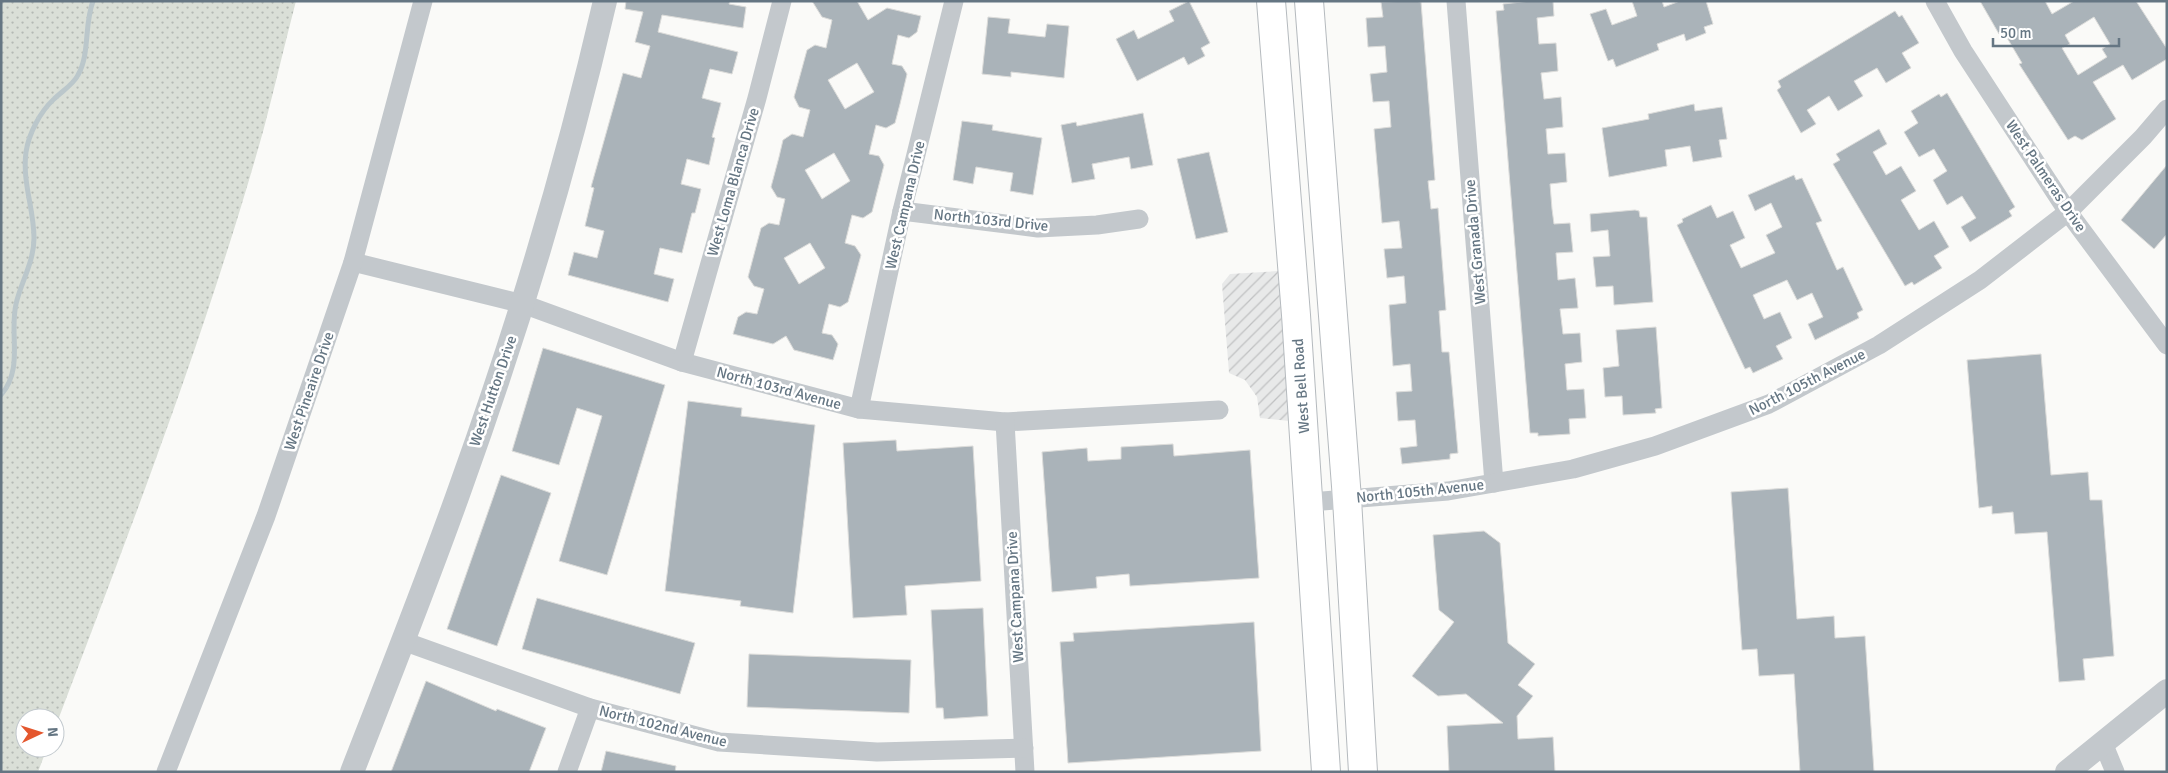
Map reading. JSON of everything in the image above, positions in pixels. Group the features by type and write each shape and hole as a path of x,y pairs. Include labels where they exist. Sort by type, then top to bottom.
{"main road":[{"name":"West Bell Road","path":"1271,1 1310,502 1326,772"},
{"path":"1309,1 1347,499 1363,772"}],"street":[{"name":"West Pineaire Drive","path":"166,772 266,516 353,262 423,1"},
{"name":"West Hutton Drive","path":"352,772 461,486 523,304 588,75 605,1"},
{"name":"West Loma Blanca Drive","path":"682,362 757,98 782,1"},
{"name":"West Campana Drive","path":"860,409 902,211 954,1"},
{"name":"West Granada Drive","path":"1456,1 1494,483"},
{"name":"West Palmeras Drive","path":"1935,1 1963,51 2068,212 2167,344"},
{"name":"North 105th Avenue","path":"1310,502 1448,491 1573,469 1655,446 1769,404 1879,346 1965,290 2068,212 2143,137 2167,109"},
{"name":"North 103rd Drive","path":"902,211 1038,228 1097,225 1139,219"},
{"name":"North 103rd Avenue","path":"353,262 523,304 682,362 860,409 1005,422 1219,410"},
{"name":"West Campana Drive","path":"1005,422 1025,772"},
{"name":"North 102nd Avenue","path":"403,641 590,708 719,742 877,752 1024,748"},
{"path":"2067,772 2167,691"},
{"path":"567,772 590,708"},
{"path":"2103,744 2115,772"}],"shaded area":[{"path":"1,1 296,1 264,128 218,280 166,430 63,708 15,708 15,758 43,758 38,772 1,772"},
{"path":"1278,271 1289,421 1260,418 1257,397 1245,380 1229,373 1222,284 1230,274"}],"building":[{"path":"626,1 730,1 729,4 746,7 743,28 662,15 658,32 738,52 732,74 710,69 702,98 721,103 712,137 715,138 709,165 687,159 681,184 701,189 695,213 692,213 682,253 660,248 654,274 674,279 668,302 568,275 574,252 597,258 604,231 585,226 594,188 591,187 623,73 641,78 650,46 635,42 643,12 625,9"},
{"path":"812,1 857,1 868,20 887,8 921,16 917,32 909,38 898,35 892,64 902,66 907,74 895,123 886,128 876,125 869,154 879,156 884,165 872,212 863,218 852,215 845,243 855,246 861,255 848,302 840,307 829,304 822,333 832,335 838,344 833,360 794,350 786,336 773,344 733,334 738,317 746,312 757,314 764,289 754,286 748,277 761,228 769,223 779,225 785,199 777,197 771,187 783,140 792,134 803,137 810,110 799,107 794,97 807,50 815,45 826,48 832,20 822,17","holes":["857,63 874,92 845,109 828,80","834,153 850,181 822,199 805,170","810,243 825,268 799,284 784,258"]},
{"path":"1189,1 1210,43 1201,48 1205,56 1188,65 1184,57 1137,81 1116,39 1134,30 1138,39 1174,21 1169,11"},
{"path":"1553,1 1554,16 1537,18 1539,44 1556,43 1558,71 1541,73 1544,99 1561,97 1563,127 1546,129 1548,154 1565,153 1567,182 1550,184 1554,224 1570,223 1573,252 1556,253 1558,280 1575,278 1578,308 1560,309 1563,334 1580,333 1582,362 1565,364 1567,390 1584,389 1586,418 1569,419 1570,434 1538,436 1538,433 1530,433 1496,11 1504,10 1503,4"},
{"path":"1632,1 1662,1 1664,7 1680,1 1706,1 1713,24 1704,27 1706,33 1686,41 1684,34 1657,44 1659,50 1616,67 1613,59 1608,61 1590,14 1606,9 1612,25 1637,16"},
{"path":"1980,1 2045,1 2052,14 2074,1 2136,1 2167,49 2167,59 2132,80 2123,65 2093,82 2116,119 2082,140 2075,136 2068,140 2019,64 2022,63 2003,31 1999,34","holes":["2094,17 2110,44 2102,49 2107,57 2078,75 2062,48 2070,44 2065,35"]},
{"path":"1381,2 1421,2 1435,180 1428,181 1431,209 1438,208 1446,310 1439,311 1442,352 1449,352 1458,453 1450,454 1450,459 1402,464 1400,448 1417,446 1415,420 1398,421 1396,392 1412,391 1410,364 1393,366 1389,305 1406,303 1404,276 1387,278 1384,249 1402,248 1399,221 1382,223 1374,129 1391,127 1389,101 1373,102 1370,74 1387,72 1385,46 1368,47 1366,18 1383,17"},
{"path":"1895,11 1899,17 1902,15 1919,43 1902,53 1911,68 1886,83 1877,68 1854,81 1863,96 1838,111 1829,96 1807,110 1816,124 1801,133 1777,90 1781,87 1778,81"},
{"path":"988,17 1010,19 1008,33 1045,37 1047,24 1069,26 1064,78 1011,72 1011,77 982,74"},
{"path":"1947,93 2015,207 2009,211 2012,216 1970,242 1961,227 1976,218 1962,196 1947,205 1933,180 1947,171 1934,149 1919,157 1904,132 1918,123 1911,111 1939,94 1941,97"},
{"path":"1694,104 1695,111 1722,107 1727,139 1719,140 1722,157 1693,162 1690,146 1665,150 1667,166 1609,177 1602,128 1649,119 1648,114"},
{"path":"1143,113 1153,165 1131,169 1129,157 1092,164 1095,179 1072,183 1061,125 1076,122 1077,126"},
{"path":"962,121 993,125 992,130 1042,138 1033,195 1010,191 1013,173 976,167 973,184 953,180"},
{"path":"1879,129 1887,144 1873,152 1886,175 1901,166 1916,191 1901,200 1919,230 1934,221 1949,247 1934,256 1942,268 1914,285 1912,282 1905,286 1833,164 1840,160 1836,154"},
{"path":"1209,152 1228,232 1196,239 1177,159"},
{"path":"2167,165 2167,234 2154,249 2121,220"},
{"path":"1794,175 1796,180 1802,178 1822,221 1816,223 1837,270 1843,267 1863,310 1857,313 1859,318 1815,340 1808,324 1823,317 1812,293 1797,300 1787,280 1753,295 1764,319 1780,312 1792,338 1776,346 1783,359 1753,373 1750,367 1745,369 1677,225 1683,222 1682,219 1711,205 1717,218 1733,211 1745,238 1730,245 1741,268 1775,253 1766,235 1782,227 1771,203 1755,211 1748,195"},
{"path":"1639,211 1640,217 1647,217 1653,302 1614,305 1613,286 1596,287 1593,257 1610,256 1608,230 1591,232 1590,214"},
{"path":"1656,327 1662,408 1655,409 1656,413 1623,415 1622,396 1605,397 1603,368 1619,366 1616,330"},
{"path":"543,348 665,385 607,575 559,561 602,416 577,408 559,465 512,451"},
{"path":"2041,354 2051,475 2088,472 2090,500 2102,500 2114,656 2083,659 2085,680 2059,682 2047,532 2015,534 2013,512 1992,514 1992,506 1979,508 1967,360"},
{"path":"688,401 742,408 741,416 815,425 793,613 740,606 741,601 665,591"},
{"path":"896,440 897,451 973,446 981,581 905,586 907,615 853,618 843,443"},
{"path":"1173,444 1174,456 1250,450 1259,578 1130,586 1129,574 1096,577 1097,588 1052,592 1042,452 1087,448 1088,461 1121,459 1121,447"},
{"path":"501,475 551,493 497,646 447,629"},
{"path":"1788,488 1797,619 1834,616 1835,638 1865,636 1874,772 1800,772 1794,674 1759,676 1757,649 1742,650 1731,492"},
{"path":"1484,531 1500,543 1508,643 1535,664 1518,685 1533,696 1517,716 1518,739 1553,737 1555,772 1449,772 1447,726 1503,723 1466,694 1438,696 1412,676 1454,622 1439,610 1433,535"},
{"path":"537,598 695,643 680,694 522,649"},
{"path":"983,608 988,716 944,719 943,708 936,708 931,610"},
{"path":"1254,622 1261,751 1068,763 1060,642 1074,641 1073,633"},
{"path":"749,654 911,660 909,713 747,707"},
{"path":"426,681 496,711 497,709 546,728 529,772 391,772"},
{"path":"606,751 676,766 675,772 601,772"}],"waterway":[{"path":"1,395 8,385 12,374 14,363 14,316 16,304 30,264 34,238 25,163 27,145 32,130 44,110 73,82 82,67 93,1"}]}
